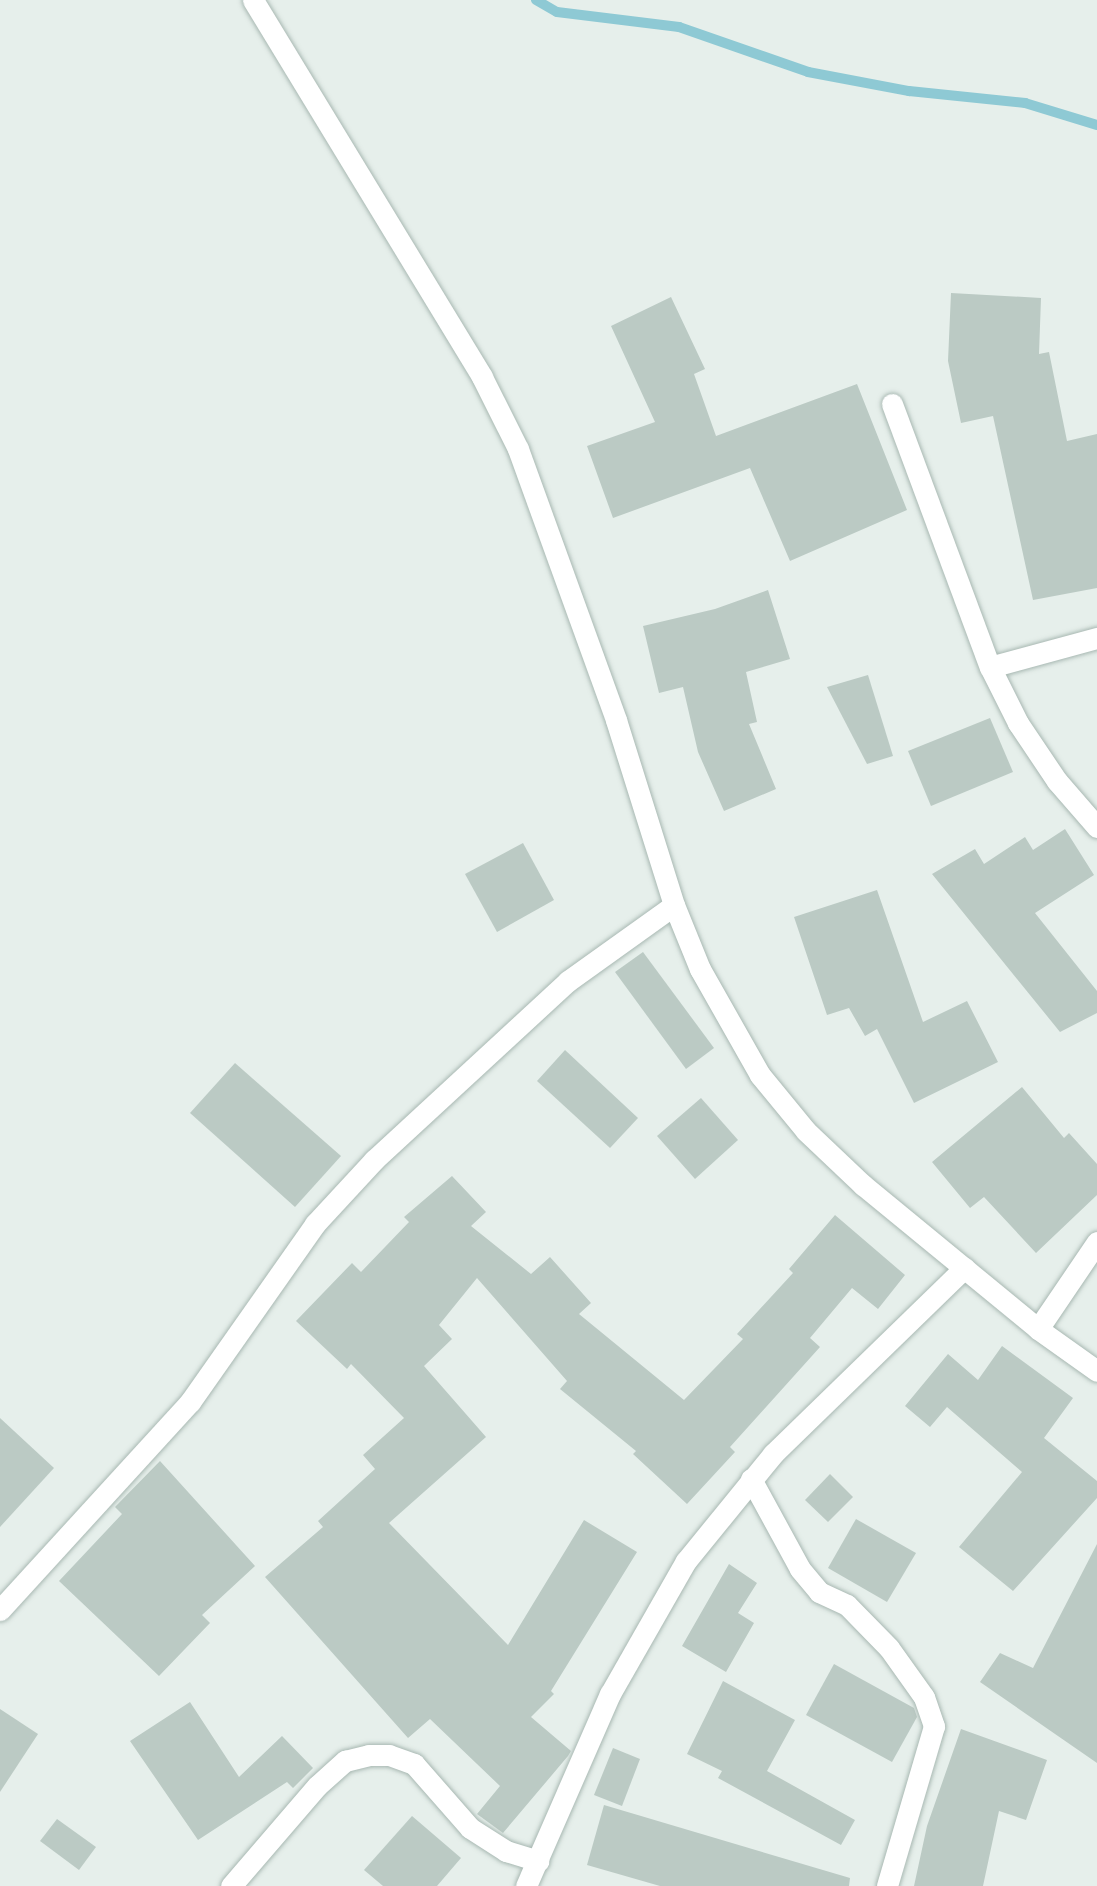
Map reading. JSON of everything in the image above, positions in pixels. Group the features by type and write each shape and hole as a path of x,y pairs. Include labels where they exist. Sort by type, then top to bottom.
{"street":[{"path":"253,0 482,377 518,449 616,720 674,905 700,969 760,1075 806,1131 863,1185 1038,1329 1097,1371"},
{"path":"892,404 990,667 1018,723 1057,780 1097,827"},
{"path":"990,667 1097,638"},
{"path":"0,1610 190,1402 315,1224 374,1160 568,981 674,905"},
{"path":"1038,1329 1097,1242"},
{"path":"526,1886 610,1694 686,1561 751,1479 964,1268"},
{"path":"751,1479 800,1569 820,1592 847,1605 890,1648 924,1697 934,1726 887,1886"},
{"path":"231,1886 317,1786 345,1761 369,1755 389,1755 414,1764 470,1828 506,1851 539,1861"}],"building":[{"path":"951,293 1041,298 1039,354 1049,352 1067,441 1097,434 1097,588 1033,600 993,416 961,423 948,361"},
{"path":"671,297 705,369 694,374 716,436 857,384 907,510 790,561 750,468 613,518 587,446 655,422 611,326"},
{"path":"768,590 790,659 746,672 757,722 749,724 776,789 724,811 698,752 683,687 659,693 643,626 715,609"},
{"path":"868,675 893,756 867,764 827,687"},
{"path":"990,718 1013,772 931,806 908,751"},
{"path":"1065,829 1094,875 1035,913 1097,991 1097,1013 1060,1032 932,874 975,849 984,864 1025,837 1033,850"},
{"path":"523,843 554,900 497,932 465,874"},
{"path":"877,890 923,1022 967,1001 998,1062 914,1103 877,1029 865,1036 849,1008 827,1015 794,917"},
{"path":"643,952 714,1048 686,1069 615,972"},
{"path":"565,1050 638,1118 610,1148 537,1081"},
{"path":"235,1063 341,1156 295,1207 190,1113"},
{"path":"1022,1087 1064,1138 1069,1133 1097,1164 1097,1195 1036,1253 984,1197 970,1208 932,1162"},
{"path":"701,1098 738,1140 695,1179 657,1136"},
{"path":"452,1176 486,1212 471,1226 531,1274 550,1257 591,1303 579,1314 684,1400 743,1339 737,1334 793,1273 789,1269 835,1215 905,1275 878,1309 852,1288 810,1338 820,1347 730,1447 735,1452 687,1504 633,1454 636,1451 560,1389 567,1381 477,1278 439,1325 452,1339 424,1366 486,1437 389,1523 508,1645 584,1520 637,1552 551,1691 554,1694 531,1717 571,1751 503,1833 477,1814 500,1786 430,1719 408,1738 265,1577 323,1527 318,1521 375,1469 363,1455 404,1418 351,1364 347,1369 296,1321 352,1263 361,1272 409,1222 404,1217"},
{"path":"1002,1346 1073,1398 1044,1438 1097,1481 1097,1498 1013,1591 959,1547 1022,1472 947,1407 930,1427 905,1406 948,1354 978,1380"},
{"path":"0,1418 54,1468 0,1527"},
{"path":"160,1461 255,1566 202,1615 210,1623 159,1676 59,1581 122,1514 115,1507"},
{"path":"830,1474 853,1497 828,1522 805,1500"},
{"path":"856,1519 916,1553 887,1602 828,1568"},
{"path":"1097,1544 1097,1763 980,1682 1000,1653 1033,1668"},
{"path":"729,1564 757,1583 738,1613 754,1623 726,1672 682,1646"},
{"path":"834,1664 914,1708 917,1717 892,1762 806,1715"},
{"path":"723,1681 795,1720 767,1771 855,1820 841,1845 718,1778 722,1771 687,1754"},
{"path":"190,1702 239,1777 282,1736 313,1768 293,1788 287,1782 198,1840 130,1741"},
{"path":"0,1709 38,1734 0,1792"},
{"path":"961,1729 1047,1760 1026,1820 999,1811 983,1886 914,1886 927,1826"},
{"path":"613,1748 640,1759 622,1806 594,1795"},
{"path":"604,1805 850,1878 849,1886 660,1886 587,1865"},
{"path":"412,1816 461,1858 437,1886 383,1886 364,1870"},
{"path":"57,1819 96,1847 79,1870 40,1841"}],"waterway":[{"path":"536,0 557,12 679,27 808,72 909,91 1025,103 1097,125"}]}
